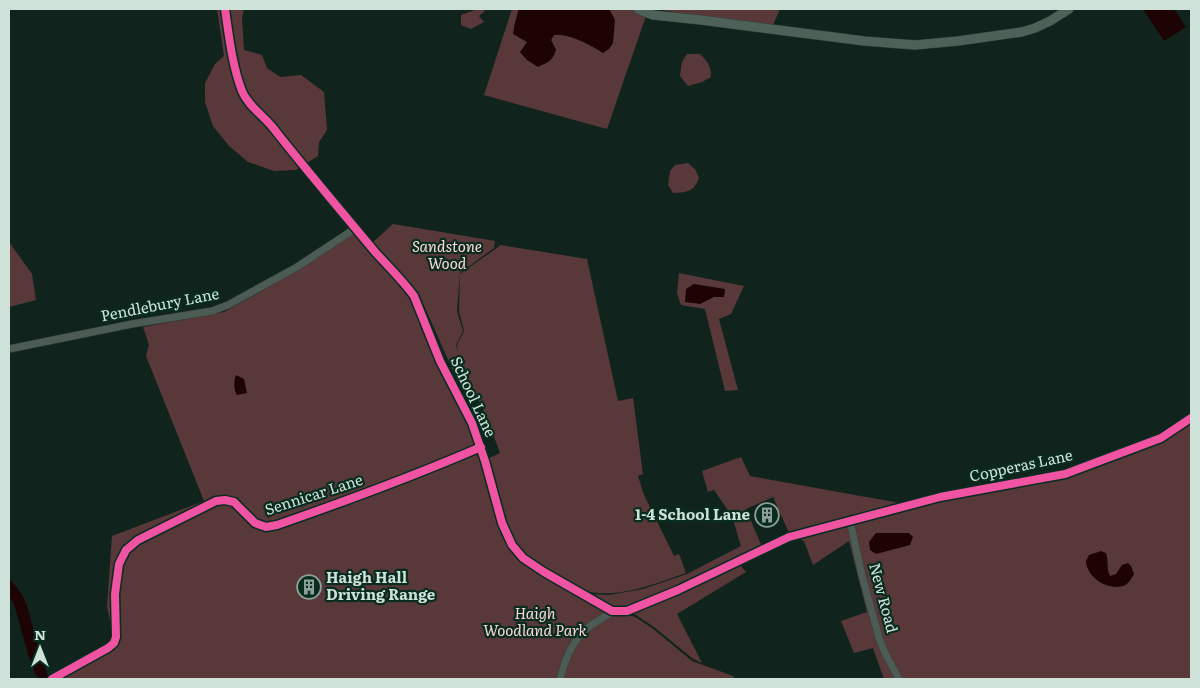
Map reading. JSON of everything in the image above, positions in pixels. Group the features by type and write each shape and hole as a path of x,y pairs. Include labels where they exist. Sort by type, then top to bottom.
{"main road":[{"path":"638,9 653,15 864,41 915,45 1022,32 1044,24 1069,9"}],"street":[{"name":"School Lane","path":"225,9 234,62 243,93 414,296 440,361 472,423 481,447 502,523 516,551 544,572 612,611"},
{"name":"Pendlebury Lane","path":"9,349 132,324 212,311 228,306 297,267 356,228"},
{"name":"Copperas Lane","path":"850,520 940,497 1064,474 1161,438 1191,418"},
{"name":"Sennicar Lane","path":"52,679 114,643 116,637 115,594 119,564 126,550 138,540 216,501 225,500 234,502 255,523 266,527 277,525 426,471 481,447"},
{"path":"560,679 567,658 577,640 589,627 612,611 627,611 678,590 788,537 850,520"},
{"name":"New Road","path":"850,520 862,576 880,641 899,679"}],"green space":[{"path":"217,9 244,9 242,18 244,50 262,55 267,68 280,77 301,75 324,92 327,130 319,142 318,156 296,170 274,171 248,162 229,146 213,126 205,102 205,83 215,64 224,56"},
{"path":"478,9 485,11 479,16 484,22 471,29 461,25 461,15"},
{"path":"512,9 519,9 514,34 527,42 556,50 551,40 554,35 560,35 580,40 603,53 615,20 609,9 638,9 647,13 607,129 484,95"},
{"path":"664,9 780,9 773,25 731,21"},
{"path":"687,54 700,54 708,64 711,77 688,86 680,76 682,62"},
{"path":"688,163 695,169 699,178 697,183 692,189 673,193 668,185 670,171 675,165"},
{"name":"Sandstone Wood","path":"393,224 495,241 494,248 460,273 457,311 463,331 456,345 458,353 457,345 464,331 459,311 460,274 501,245 587,259 618,401 633,398 643,474 638,476 644,495 674,556 679,554 686,573 626,591 614,593 590,592 544,568 521,549 508,529 501,509 489,458 500,453 487,418 463,368 454,373 418,292 389,263 373,242"},
{"name":"Haigh Woodland Park","path":"356,232 405,288 413,301 480,447 501,535 512,551 559,585 635,617 652,628 692,661 733,676 735,679 49,679 112,642 114,638 107,607 112,536 204,501 146,356 149,345 143,327 224,312 265,289"},
{"path":"9,242 32,274 36,300 9,307"},
{"path":"679,273 744,286 731,314 719,319 738,390 725,391 705,309 681,305 677,293"},
{"path":"1191,418 1191,679 884,679 873,648 854,653 841,621 867,612 849,541 813,565 804,541 789,533 773,497 746,509 762,547 736,560 746,572 677,614 702,663 692,658 636,615 613,608 588,594 609,595 643,589 687,574 741,546 732,516 714,490 708,492 702,471 741,457 750,476 911,505 1065,474 1161,438"}],"shaded area":[{"path":"519,9 609,9 615,20 613,43 603,53 586,43 566,36 554,35 551,40 556,50 553,57 538,67 527,60 520,52 527,42 513,34"},
{"path":"1143,9 1174,9 1186,27 1164,41"},
{"path":"694,284 725,289 724,297 714,297 700,304 685,302 686,289"},
{"path":"236,375 244,379 247,393 237,395 234,385"},
{"path":"876,533 909,533 913,537 910,545 876,554 870,550 869,542"},
{"path":"1101,551 1106,553 1110,576 1116,574 1122,565 1128,563 1131,566 1134,574 1129,582 1118,587 1108,586 1102,584 1090,573 1086,561 1089,555"},
{"path":"9,579 24,598 49,679 41,679 35,674 14,604 9,596"}],"cycle path":[{"path":"225,9 233,61 245,96 414,296 440,361 472,423 485,461 502,523 512,545 523,558 544,572 612,611 627,611 678,590 789,537 940,497 1065,474 1161,438 1191,418"},
{"path":"52,679 114,643 116,637 115,594 119,564 126,550 138,540 216,501 225,500 234,502 255,523 266,527 277,525 380,488 481,447"}],"place":[{"name":"1-4 School Lane","path":"767,515"},
{"name":"Haigh Hall Driving Range","path":"309,587"}]}
